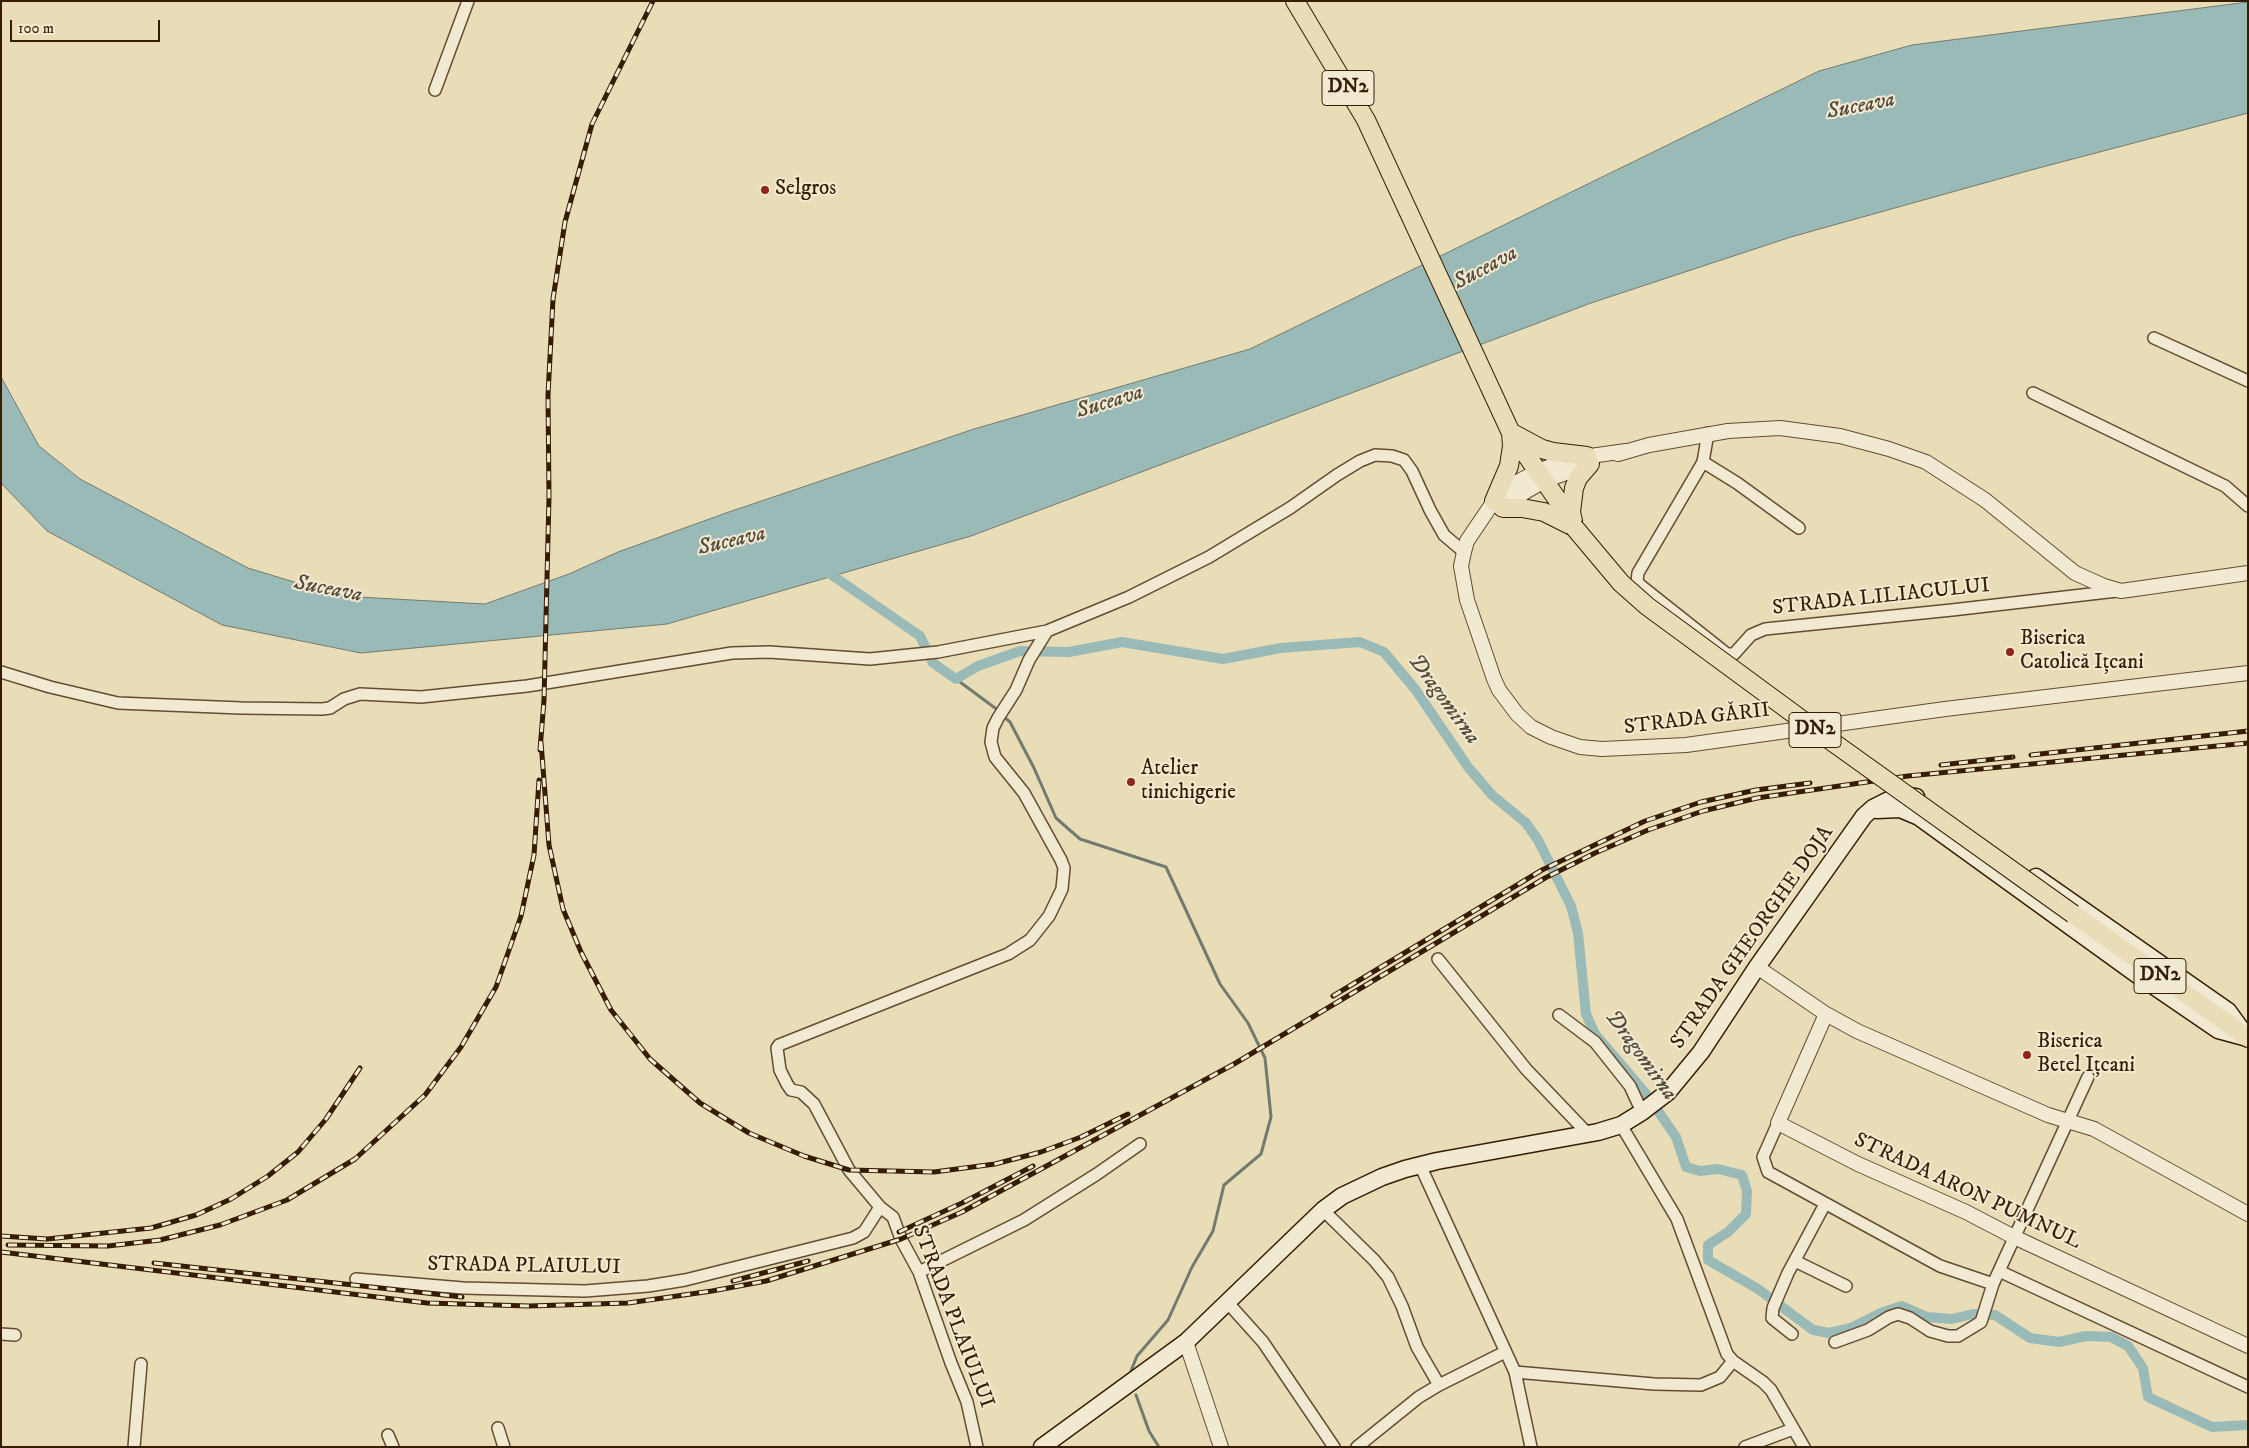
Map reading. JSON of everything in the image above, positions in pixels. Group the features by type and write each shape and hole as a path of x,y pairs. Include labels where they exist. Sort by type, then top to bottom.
{"main road":[{"name":"DN2","path":"1295,1 1360,109 1395,178 1512,433 1574,527 1621,583 1654,611 1821,734 2248,1038"},
{"path":"1512,433 1548,451 1589,460 1574,488 1571,512 1574,527 1544,512 1498,504 1509,466 1512,433"},
{"path":"1864,816 1880,804 1898,797 1911,796 1925,801 2228,1011 2248,1038"},
{"path":"1864,816 1872,812 1891,808 1909,812 1919,817 2139,976 2218,1030 2248,1038"},
{"name":"STRADA GHEORGHE DOJA","path":"1042,1447 1186,1342 1323,1210 1360,1186 1420,1165 1588,1134 1621,1125 1649,1107 1678,1080 1701,1052 1757,967 1864,816"}],"street":[{"path":"435,90 468,1"},
{"path":"2154,338 2248,381"},
{"path":"2033,393 2226,486 2248,506"},
{"name":"STRADA GĂRII","path":"2121,591 2091,581 2076,573 1985,500 1926,462 1889,449 1840,436 1804,430 1755,429 1708,433 1589,460 1569,459 1541,476 1519,481 1481,521 1467,541 1461,566 1467,600 1499,690 1517,714 1531,727 1551,737 1580,747 1634,749 1686,745 1936,710 2248,673"},
{"name":"STRADA LILIACULUI","path":"1708,433 1703,462 1638,573 1637,581 1727,654 1734,654 1751,635 1765,629 2121,591"},
{"path":"1,672 50,687 118,702 241,708 322,709 330,708 344,698 360,694 421,697 527,686 732,653 769,652 870,659 938,652 1047,631 1130,597 1210,557 1290,508 1342,472 1360,461 1375,455 1392,456 1404,460 1412,471 1444,535 1464,552"},
{"path":"1703,462 1737,483 1799,528"},
{"path":"2121,591 2248,574"},
{"name":"STRADA PLAIULUI","path":"977,1447 967,1402 919,1272 901,1239 893,1217 880,1207 849,1170 814,1104 801,1092 791,1090 780,1070 777,1048 779,1045 1008,954 1030,940 1049,916 1062,888 1064,868 1024,794 995,757 991,742 994,728 1001,713 1016,690 1029,660 1047,631"},
{"path":"1438,959 1526,1069 1588,1134"},
{"path":"1757,967 1826,1014 1857,1031 1939,1068 2068,1122 2094,1129 2114,1138 2248,1214"},
{"path":"1826,1014 1763,1157 1768,1172 1940,1266 1993,1284"},
{"path":"1559,1015 1595,1042 1649,1107"},
{"path":"1835,1342 1868,1330 1889,1317 1898,1314 1910,1318 1930,1331 1948,1336 1958,1336 1981,1322 1993,1284 2088,1077"},
{"name":"STRADA ARON PUMNUL","path":"1778,1123 1858,1164 1966,1212 2014,1237 2248,1346"},
{"path":"1621,1125 1677,1219 1723,1345 1733,1361 1763,1382 1770,1390 1804,1447"},
{"path":"919,1272 1024,1220 1140,1144"},
{"path":"1420,1165 1515,1372 1531,1447"},
{"path":"1792,1334 1775,1323 1772,1318 1773,1308 1825,1204"},
{"name":"STRADA PLAIULUI","path":"356,1279 472,1289 585,1291 648,1286 685,1280 853,1238 864,1232 880,1207"},
{"path":"1323,1210 1374,1260 1388,1277 1402,1306 1417,1347 1439,1385"},
{"path":"1795,1261 1846,1286"},
{"path":"1999,1271 2248,1387"},
{"path":"1228,1303 1263,1342 1334,1447"},
{"path":"1,1334 15,1335"},
{"path":"1186,1342 1221,1447"},
{"path":"1357,1447 1419,1397 1505,1352"},
{"path":"1515,1372 1644,1384 1701,1386 1720,1377 1733,1361"},
{"path":"134,1447 141,1364"},
{"path":"498,1428 504,1447"},
{"path":"1745,1447 1793,1429"},
{"path":"388,1435 393,1447"}],"water":[{"name":"Suceava","path":"2248,2 2248,113 2031,170 1791,237 1591,303 971,536 667,624 361,653 222,625 47,531 1,483 1,377 39,446 80,479 248,568 340,596 485,604 569,574 618,552 726,513 974,429 1250,349 1819,71 1912,45"}],"waterway":[{"name":"Dragomirna","path":"823,569 920,636 933,663 956,679 978,666 1020,651 1069,652 1122,642 1223,659 1281,648 1360,642 1384,652 1415,689 1468,767 1492,795 1526,823 1538,840 1571,906 1578,933 1586,1014 1595,1034 1647,1095 1676,1137 1686,1167 1700,1171 1718,1169 1742,1175 1747,1191 1746,1214 1728,1232 1708,1245 1708,1260 1758,1289 1813,1330 1829,1333 1851,1328 1883,1312 1902,1306 1927,1317 1952,1319 1973,1314 1995,1315 2030,1338 2059,1342 2086,1336 2111,1337 2128,1346 2143,1368 2148,1397 2212,1427 2248,1425"},
{"path":"956,679 999,711"},
{"path":"1003,716 1010,722 1034,768 1056,818 1080,839 1166,867 1220,984 1248,1023 1265,1058 1271,1117 1261,1154 1224,1185 1213,1231 1192,1267 1168,1320 1137,1356 1131,1371"},
{"path":"1136,1395 1149,1431 1159,1447"}],"railway":[{"path":"540,750 544,700 549,497 548,395 553,299 565,222 592,124 653,1"},
{"path":"2031,755 2248,731"},
{"path":"541,742 549,845 563,909 581,952 611,1010 650,1059 700,1103 749,1133 804,1156 849,1170 934,1172 995,1164 1041,1152 1081,1137 1128,1114"},
{"path":"1,1252 427,1303 529,1306 628,1303 766,1281 901,1239 962,1212 1234,1064 1545,878 1595,853 1648,830 1703,811 1757,798 1908,776 2248,743"},
{"path":"1941,765 2013,757"},
{"path":"8,1245 108,1246 160,1240 220,1225 287,1200 355,1159 425,1095 461,1047 496,987 521,916 534,855 539,780"},
{"path":"1333,996 1542,870 1645,821 1701,802 1756,790 1810,783"},
{"path":"1,1236 47,1239 151,1228 196,1215 231,1199 268,1176 298,1152 326,1119 360,1068"},
{"path":"899,1232 962,1203 1033,1166"},
{"path":"733,1281 808,1261"},
{"path":"154,1263 462,1297"}],"place":[{"name":"Selgros","path":"765,190"},
{"name":"Biserica Catolică Ițcani","path":"2010,652"},
{"name":"Atelier tinichigerie","path":"1131,782"},
{"name":"Biserica Betel Iţcani","path":"2027,1055"}]}
